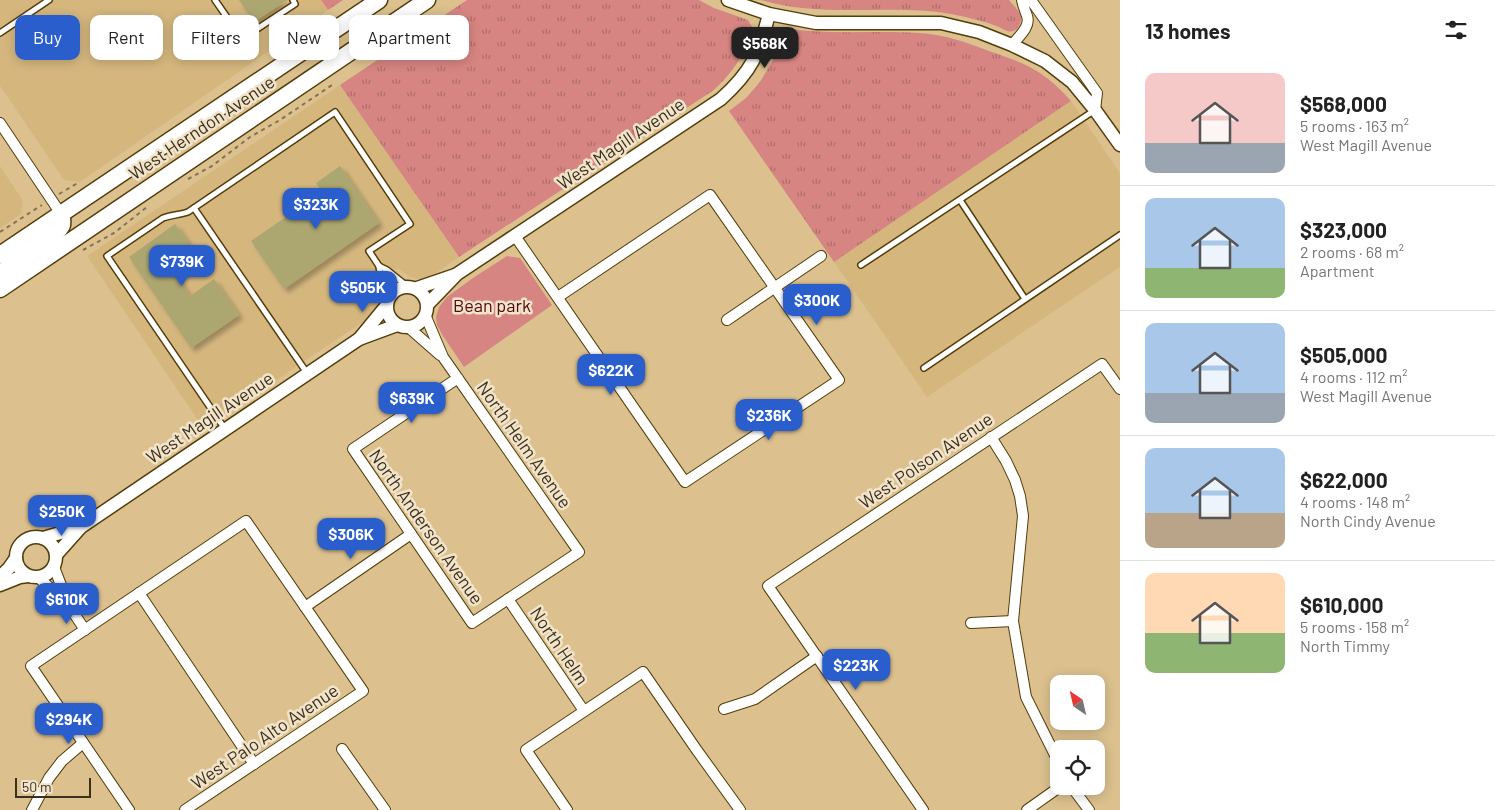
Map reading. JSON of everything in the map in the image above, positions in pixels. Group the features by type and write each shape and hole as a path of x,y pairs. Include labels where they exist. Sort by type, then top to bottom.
{"main road":[{"name":"West Herndon Avenue","path":"0,255 379,0"},
{"name":"West Herndon Avenue","path":"0,289 427,0"},
{"path":"0,273 52,237 62,225 61,214"}],"street":[{"path":"728,0 769,14 816,23 941,23 979,32 1045,61 1072,82 1119,141"},
{"path":"1012,45 1027,26 1028,18 1023,10 1022,0"},
{"path":"1028,0 1033,3 1097,93 1095,110"},
{"name":"West Magill Avenue","path":"412,288 457,274 712,105 733,89 754,62 761,46 769,14"},
{"path":"0,122 61,214"},
{"path":"515,236 685,482 839,380 710,195 558,297"},
{"path":"727,320 821,256"},
{"name":"West Magill Avenue","path":"427,310 457,274"},
{"path":"412,288 424,295 427,310 421,322 415,326 403,326 392,320 388,313 388,302 397,289 412,288"},
{"name":"West Magill Avenue","path":"359,339 388,302"},
{"name":"North Helm Avenue","path":"427,310 443,357"},
{"name":"West Magill Avenue","path":"43,538 81,527 359,339 403,326"},
{"name":"North Helm Avenue","path":"403,326 443,357 579,552 508,599"},
{"name":"West Polson Avenue","path":"817,656 768,586 1102,364 1120,389"},
{"name":"North Anderson Avenue","path":"458,378 352,449 472,623 508,599"},
{"path":"991,437 1006,461 1020,496 1023,516 1013,621 1026,696 1050,745"},
{"path":"129,810 31,666 246,521 305,607 411,534"},
{"name":"West Magill Avenue","path":"55,561 81,527"},
{"path":"69,606 33,576 22,572 18,566 17,550 28,539 35,537 43,538 50,542 69,606 85,630"},
{"path":"0,577 16,558"},
{"path":"0,586 20,577 44,576 55,561"},
{"path":"139,593 254,764"},
{"name":"North Helm","path":"508,599 584,711"},
{"name":"West Palo Alto Avenue","path":"184,810 363,690 305,607"},
{"path":"971,623 1013,621"},
{"path":"724,709 755,700 817,656 923,810"},
{"path":"567,810 526,750 643,672 740,810"},
{"path":"32,810 49,778 62,761 83,743"},
{"path":"342,749 385,810"},
{"path":"1027,810 1050,794"},
{"path":"1078,795 1089,810"}],"lane":[{"path":"0,33 49,0"},
{"path":"215,0 242,39 295,4 293,0"},
{"path":"861,266 1095,110"},
{"path":"226,429 107,256 162,218 182,214 194,208 334,112 410,224 369,252 379,266 412,288"},
{"path":"960,200 1025,299"},
{"path":"194,208 308,373"},
{"path":"924,368 1120,235"},
{"path":"379,266 388,302"}],"path":[{"path":"184,181 212,166 250,137 280,120 335,83"},
{"path":"71,186 78,183"},
{"path":"80,251 114,233 149,205"},
{"path":"0,232 28,215"}],"shaded area":[{"path":"0,0 321,0 328,10 321,15 269,15 269,51 259,58 259,15 173,15 173,60 256,60 80,182 64,180 0,86"},
{"path":"340,85 459,257 424,279 410,277 398,268 378,282 382,289 383,298 376,313 204,429 87,256"},
{"path":"1071,101 1120,173 1120,267 927,397 834,262"},
{"path":"0,166 23,201 21,214 0,228"}],"green space":[{"path":"321,0 343,0 328,10"},
{"path":"467,0 699,0 714,8 748,20 754,30 738,62 714,90 459,257 340,85 377,60 469,60 469,15 445,15"},
{"path":"761,0 1009,0 1021,16 1021,21 1019,27 1010,32 981,21 951,14 903,10 808,9 784,6"},
{"path":"790,29 822,32 919,33 947,37 1029,66 1049,79 1071,101 834,262 729,111 746,98 760,82 773,60 781,35"},
{"name":"Bean park","path":"507,256 520,258 552,305 464,367 437,325 436,317 439,307 447,297"}],"building":[{"path":"239,0 287,0 259,19 259,15 249,15"},
{"path":"340,166 379,223 284,289 251,241 322,192 316,183"},
{"path":"175,224 201,260 177,277 190,296 214,279 239,315 191,348 129,257"}]}
